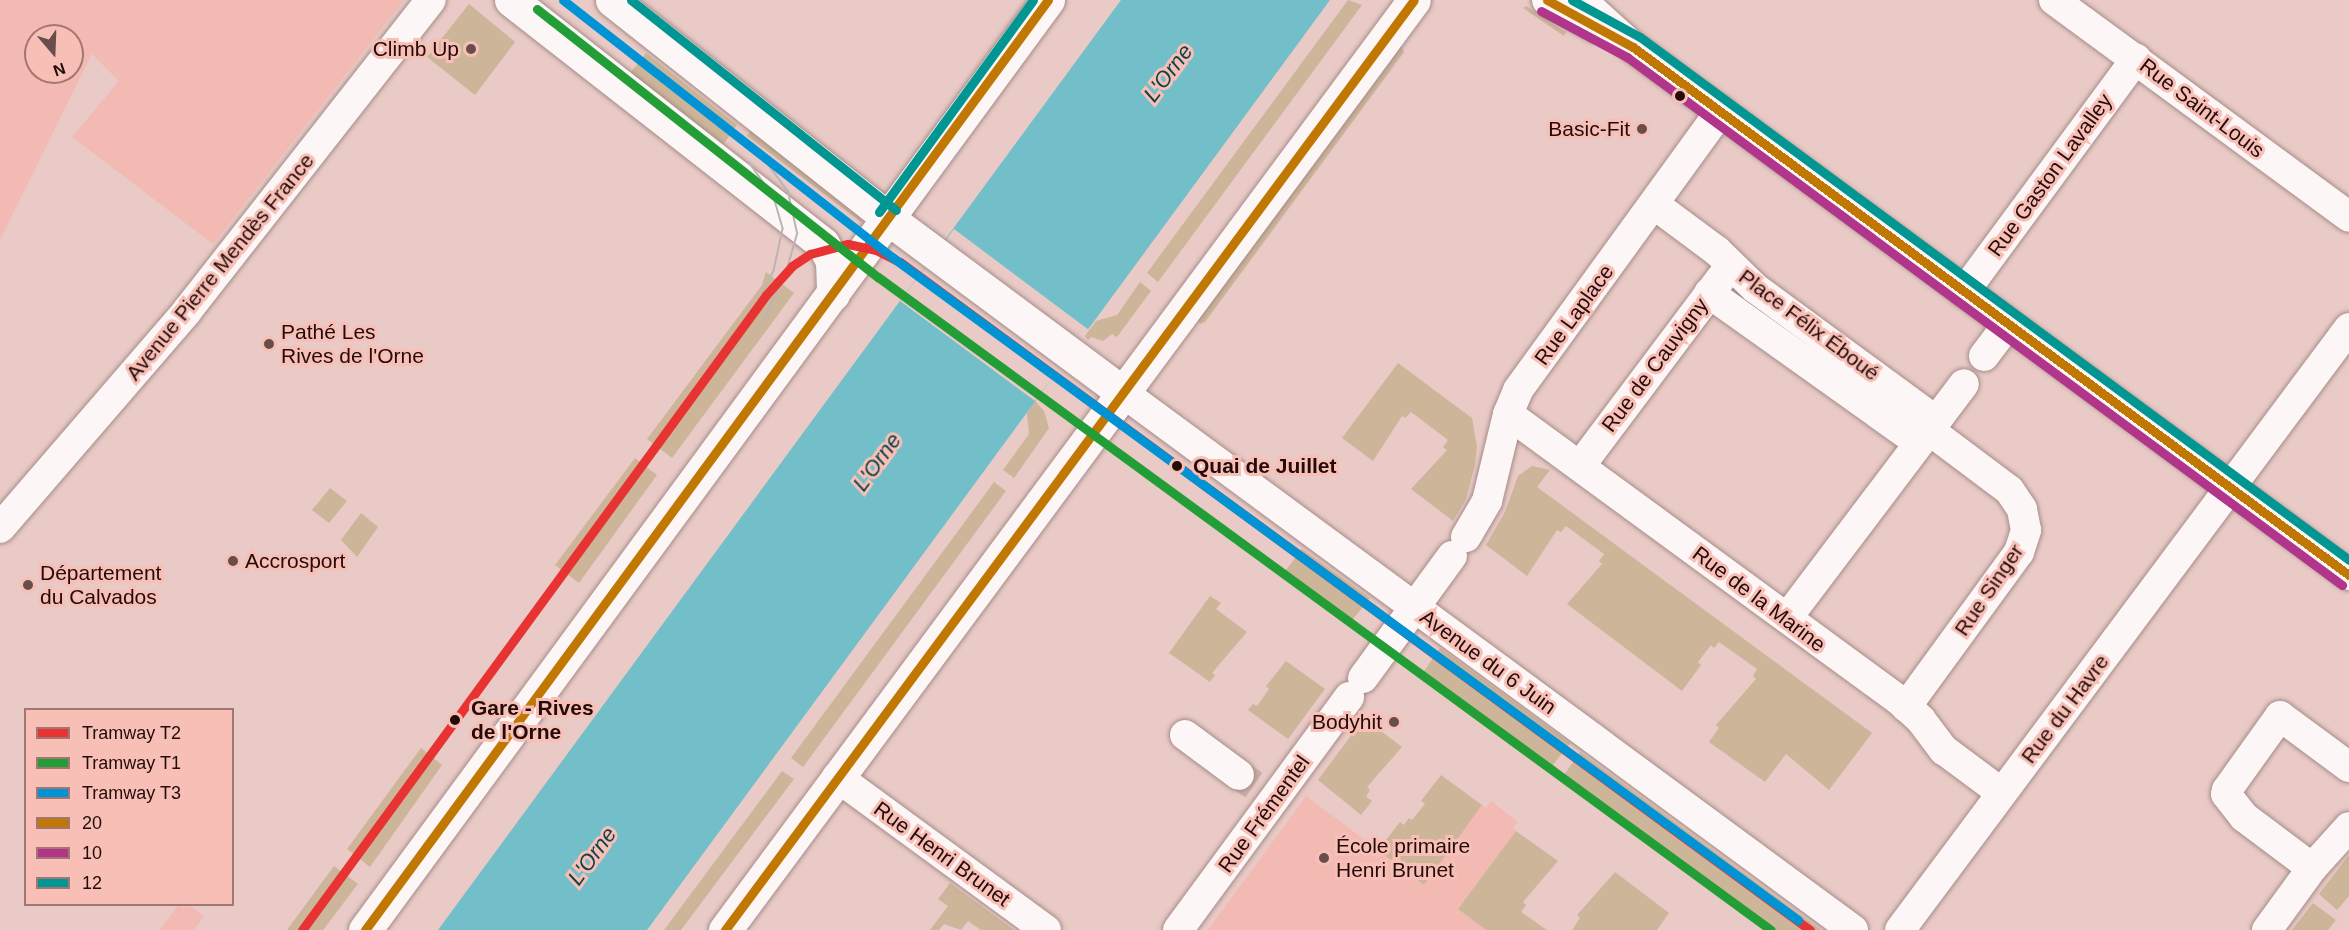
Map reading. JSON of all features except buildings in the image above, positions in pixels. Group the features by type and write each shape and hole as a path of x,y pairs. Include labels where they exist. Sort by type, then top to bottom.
{"main road":[{"path":"511,0 823,244 832,261 833,294"},
{"path":"612,0 889,219 1125,394"},
{"path":"365,930 1048,0"},
{"path":"725,930 1125,394 1414,0"}],"street":[{"name":"Avenue Pierre Mendès France","path":"0,528 187,311 431,0"},
{"path":"1547,0 1633,47"},
{"path":"1581,0 1633,47 2349,575"},
{"name":"Rue Saint-Louis","path":"2054,0 2349,217"},
{"name":"Rue Gaston Lavalley","path":"1964,292 2136,59"},
{"name":"Rue Laplace","path":"1414,608 1459,547 1487,501 1508,414 1518,390 1655,205 1721,111"},
{"name":"Place Félix Éboué","path":"1655,205 1732,265 1755,288 1928,431"},
{"name":"Rue de Cauvigny","path":"1581,466 1732,265"},
{"name":"Place Félix Éboué","path":"1709,293 1928,431"},
{"path":"1984,356 2008,324"},
{"name":"Rue du Havre","path":"1900,930 2349,328"},
{"path":"1787,618 1964,384"},
{"name":"Avenue du 6 Juin","path":"1125,394 1853,930"},
{"name":"Rue de la Marine","path":"1508,414 1906,707 1944,750 2002,793"},
{"name":"Rue Singer","path":"1906,707 2019,552 2026,530 2022,509 2009,490 1928,431"},
{"name":"Rue Frémentel","path":"1178,930 1257,785 1356,688 1414,608"},
{"path":"2312,868 2244,817 2226,794 2227,790 2280,716 2349,767"},
{"path":"1185,735 1257,785"},
{"name":"Rue Henri Brunet","path":"837,777 1046,930"},
{"path":"2267,930 2312,868 2349,826"}],"shaded area":[{"path":"0,0 404,0 213,244 72,137 119,81 92,54 84,70 84,24 24,24 24,84 77,84 0,240"},
{"path":"1348,0 1362,5 1158,282 1147,273"},
{"name":"Climb Up","path":"469,4 515,42 475,95 427,57"},
{"path":"1526,6 1566,32 1564,36 1523,8"},
{"path":"1400,43 1404,52 1205,322 1200,324 1198,320 1392,60 1392,51"},
{"path":"646,53 737,125 716,155 624,81"},
{"path":"753,127 862,215 861,222 747,136"},
{"path":"766,272 794,293 672,458 647,439 762,285"},
{"path":"1140,282 1151,291 1117,337 1112,334 1103,341 1091,337 1088,340 1085,336 1096,321 1117,315"},
{"path":"1398,363 1472,418 1477,447 1475,465 1466,499 1453,521 1411,489 1447,450 1443,447 1448,440 1411,412 1405,418 1402,416 1373,461 1342,438"},
{"path":"1035,401 1044,411 1049,428 1014,478 1003,470 1029,434 1027,413"},
{"path":"635,458 657,475 579,583 555,565"},
{"path":"1532,466 1550,470 1537,487 1872,733 1829,790 1786,754 1765,782 1709,742 1719,728 1716,725 1756,679 1753,676 1757,669 1719,642 1714,648 1711,645 1698,662 1701,665 1682,691 1567,604 1602,564 1599,561 1604,554 1566,526 1561,532 1557,530 1527,576 1486,545 1505,512 1518,476"},
{"path":"994,482 1006,491 803,767 791,758"},
{"path":"330,488 347,501 329,523 312,510"},
{"path":"361,513 378,527 357,557 341,540"},
{"path":"1302,549 1370,598 1350,623 1283,574"},
{"path":"1210,596 1221,603 1216,609 1247,632 1212,673 1215,675 1210,682 1169,653"},
{"path":"1440,648 1570,743 1549,770 1420,677"},
{"path":"1286,661 1325,689 1288,739 1248,710 1253,704 1257,706 1269,689 1266,686"},
{"path":"1364,718 1402,747 1367,787 1370,790 1366,797 1372,801 1361,815 1318,780"},
{"path":"421,748 442,765 370,867 347,849"},
{"path":"1580,752 1821,930 1772,930 1562,778"},
{"path":"782,771 794,779 681,930 664,930"},
{"path":"1441,775 1482,805 1424,885 1378,850 1400,822 1404,825 1409,818 1412,820 1425,804 1421,801"},
{"name":"École primaire Henri Brunet","path":"1306,796 1424,884 1482,805 1486,808 1491,801 1518,822 1513,828 1516,831 1458,909 1486,930 1208,930"},
{"path":"1516,831 1558,861 1523,902 1526,905 1521,912 1547,930 1486,930 1458,909"},
{"path":"2349,855 2349,896 2337,910 2319,894"},
{"path":"334,866 358,884 323,930 287,930"},
{"path":"1615,872 1669,913 1657,930 1572,930 1580,918 1577,915"},
{"path":"950,883 1014,930 981,930 968,921 961,930 944,924 939,930 930,930 948,906 938,899"},
{"path":"2313,903 2336,920 2328,930 2292,930"},
{"path":"177,906 183,908 190,906 204,916 194,930 160,930"}],"water":[{"name":"L'Orne","path":"1121,0 1330,0 647,930 438,930"}],"pier":[{"path":"954,229 1089,330 1035,401 900,301"}],"tunnel":[{"path":"1239,775 1254,785"}],"tram line":[{"name":"T3","path":"563,0 892,257 1798,920"},
{"name":"T1","path":"537,9 878,277 1771,930"},
{"path":"763,158 788,192 797,233 787,269 763,322"},
{"path":"749,162 774,197 783,229 774,271 752,315"},
{"name":"T2","path":"302,930 766,295 792,266 810,254 848,244 876,250 900,262 1810,930"}],"transit line":[{"name":"12","path":"631,0 896,210"},
{"name":"12","path":"879,212 1033,0"},
{"name":"20","path":"365,930 1048,0"},
{"name":"20","path":"725,930 1414,0"},
{"name":"20","path":"1547,0 1633,47 2349,575"},
{"name":"12","path":"1572,0 1640,37 2349,560"},
{"name":"10","path":"1541,11 1627,57 2342,585"}],"place":[{"name":"Climb Up","path":"471,49"},
{"name":"Basic-Fit","path":"1642,129"},
{"name":"Pathé Les Rives de l'Orne","path":"269,344"},
{"name":"Quai de Juillet","path":"1177,466"},
{"name":"Accrosport","path":"233,561"},
{"name":"Département du Calvados","path":"28,585"},
{"name":"Gare - Rives de l'Orne","path":"455,720"},
{"name":"Bodyhit","path":"1394,722"},
{"name":"École primaire Henri Brunet","path":"1324,858"}]}
